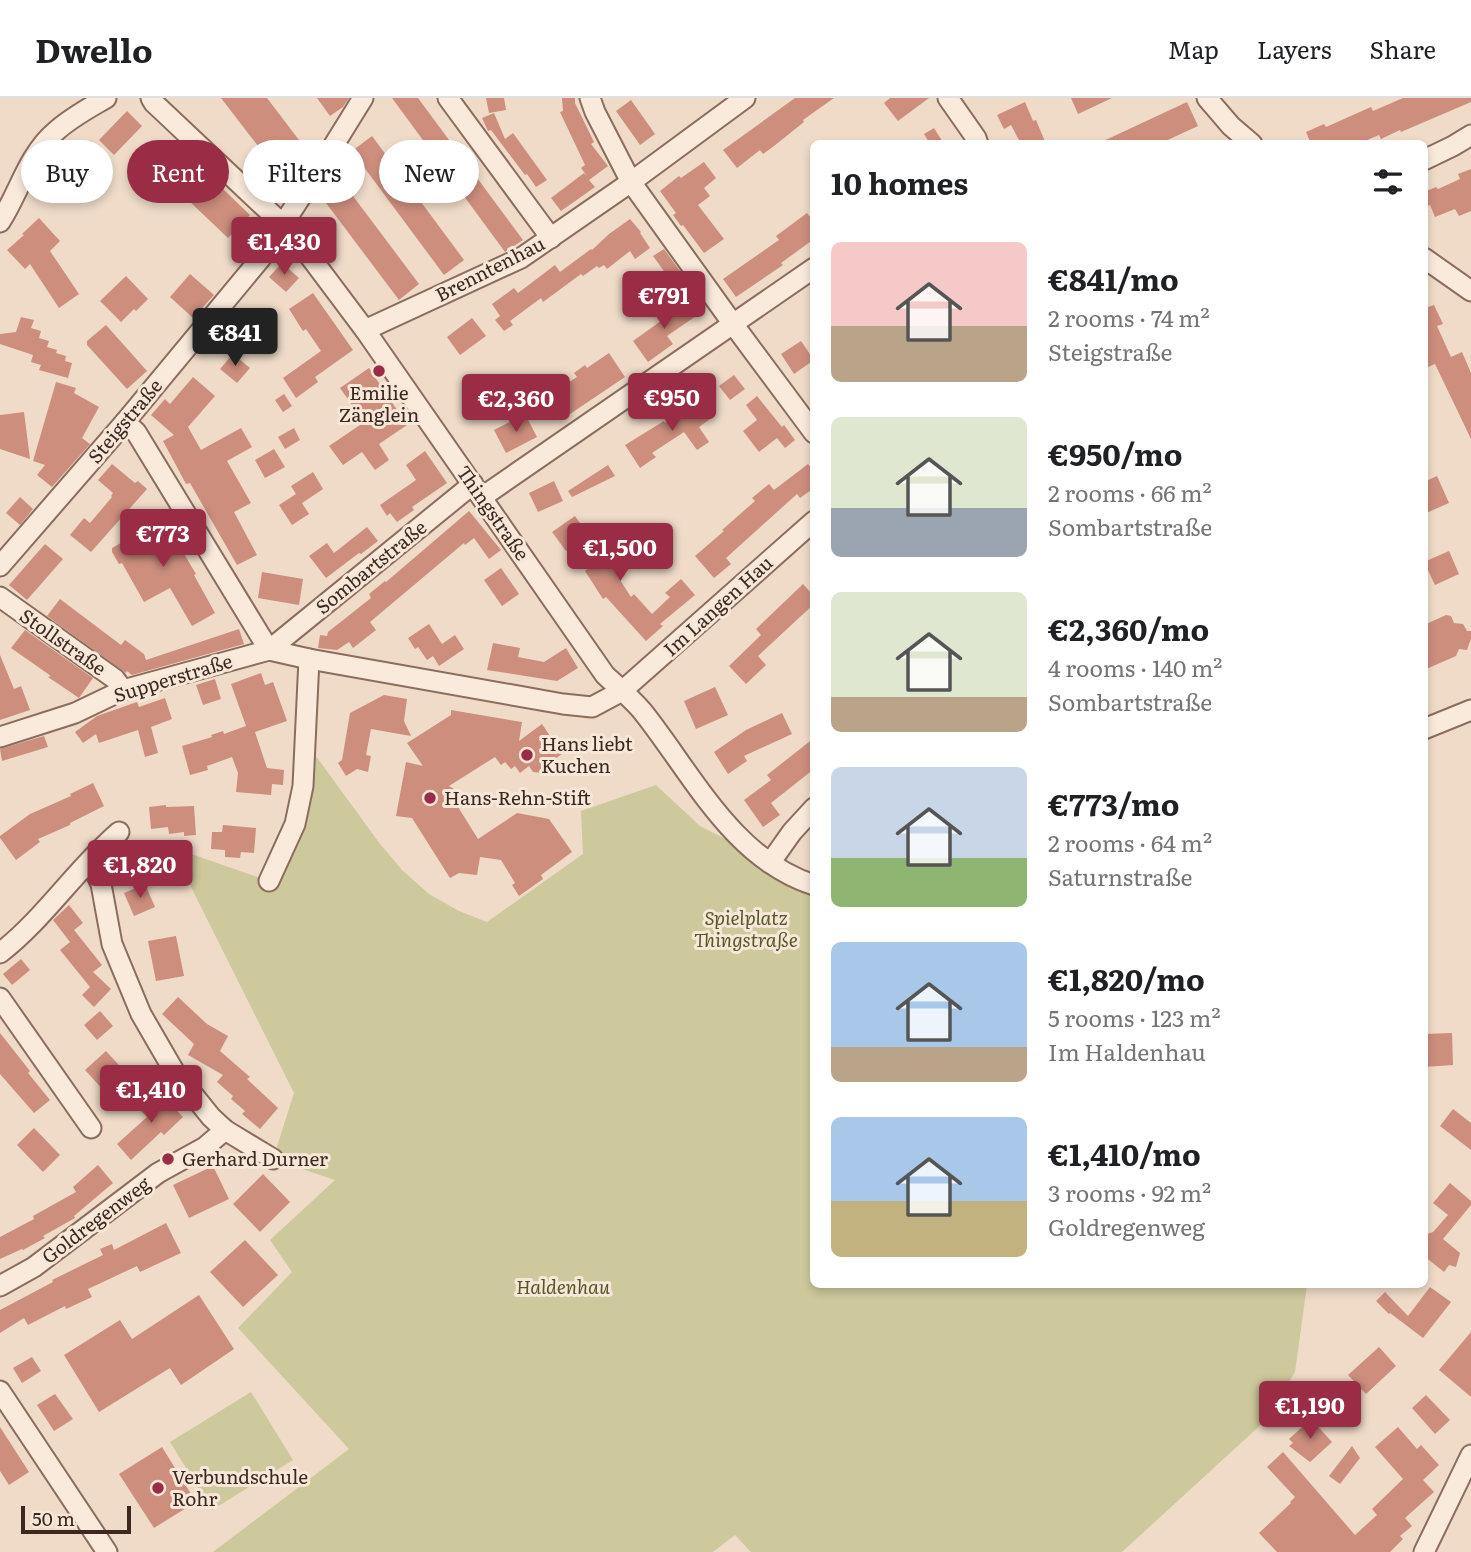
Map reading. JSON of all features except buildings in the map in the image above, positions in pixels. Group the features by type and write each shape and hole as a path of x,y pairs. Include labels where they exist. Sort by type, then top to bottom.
{"street":[{"path":"0,222 41,147 55,132 106,98"},
{"name":"Thingstraße","path":"151,98 293,233 365,330 605,675 641,709 712,807 744,842 770,863 810,883"},
{"name":"Steigstraße","path":"0,566 125,422 261,258 363,98"},
{"path":"448,98 551,238"},
{"path":"590,98 594,112 631,182 810,428"},
{"name":"Brenntenhau","path":"365,330 521,258 745,98"},
{"path":"948,98 977,140"},
{"path":"1207,98 1247,140"},
{"path":"1428,158 1471,135"},
{"path":"1428,261 1471,291"},
{"name":"Sombartstraße","path":"269,650 478,491 810,271"},
{"path":"125,422 136,432 269,650"},
{"name":"Im Langen Hau","path":"622,691 810,525"},
{"name":"Stollstraße","path":"0,597 115,679 123,690"},
{"name":"Supperstraße","path":"0,737 75,712 123,690 269,650 563,704 592,706 622,691"},
{"path":"269,881 295,824 303,786 309,659"},
{"path":"1428,727 1471,710"},
{"path":"770,863 810,812"},
{"path":"0,953 45,910 102,846 119,832"},
{"path":"90,861 101,884 112,944 142,1014 174,1071 225,1130 273,1159"},
{"path":"0,998 91,1128"},
{"name":"Goldregenweg","path":"0,1286 34,1267 158,1173 205,1147 225,1130"},
{"path":"0,1391 107,1552"},
{"path":"1427,1551 1471,1455"}],"green space":[{"name":"Haldenhau","path":"305,741 402,870 429,894 459,911 487,922 583,854 581,811 656,785 700,826 810,883 810,1288 1307,1288 1295,1372 1265,1421 1122,1552 751,1552 735,1535 713,1552 213,1552 349,1449 238,1328 292,1272 270,1240 335,1180 273,1159 294,1093 171,847 269,881 295,824"},
{"path":"251,1392 293,1460 212,1510 170,1442"}],"place":[{"name":"Emilie Zänglein","path":"379,371"},
{"name":"Hans liebt Kuchen","path":"527,755"},
{"name":"Hans-Rehn-Stift","path":"430,798"},
{"name":"Gerhard Durner","path":"168,1159"},
{"name":"Verbundschule Rohr","path":"158,1488"}],"park label":[{"name":"Spielplatz Thingstraße","path":"746,929"}]}
